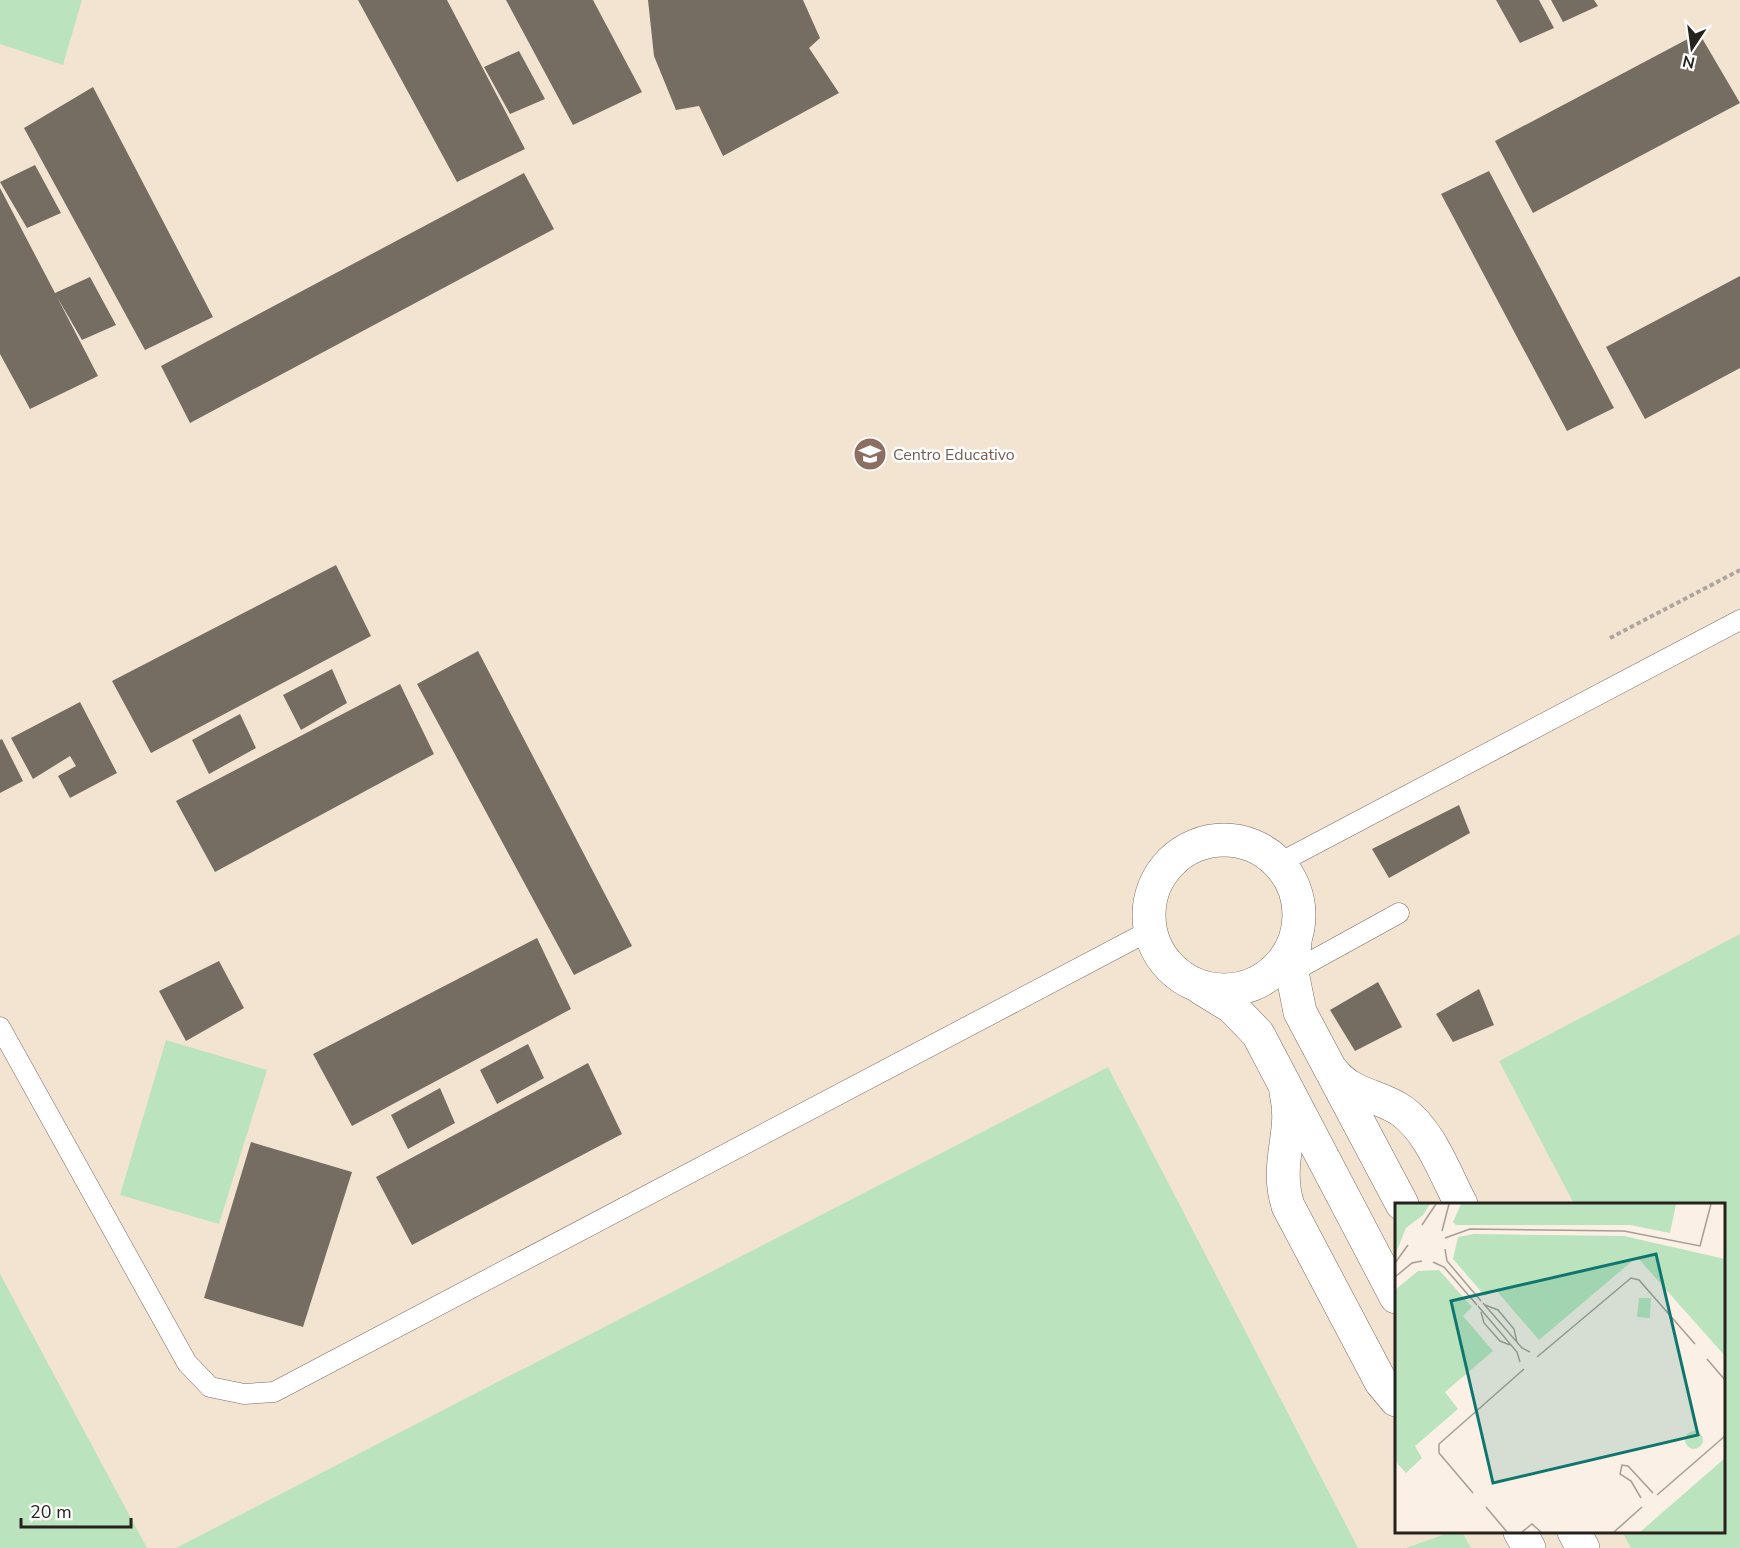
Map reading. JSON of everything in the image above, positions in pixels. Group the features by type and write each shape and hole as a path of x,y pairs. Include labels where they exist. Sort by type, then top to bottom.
{"street":[{"path":"1395,1295 1258,1034 1245,1019 1217,996 1177,974 1159,955 1149,931 1148,904 1156,879 1171,860 1190,847 1213,840 1237,841 1260,849 1279,863 1292,882 1299,905 1299,928 1294,943 1292,972 1294,993 1300,1011 1401,1203"},
{"path":"1200,987 1226,991 1252,986 1275,971 1291,951 1299,928"},
{"path":"1325,1058 1337,1077 1346,1084 1389,1103 1415,1122 1460,1203"},
{"path":"1282,1081 1289,1113 1281,1174 1288,1206 1381,1382 1395,1399"},
{"path":"1521,1533 1529,1548"},
{"path":"1575,1533 1583,1548"}],"lane":[{"path":"1279,863 1740,620"},
{"path":"1292,972 1399,913"},
{"path":"0,1027 187,1363 210,1387 244,1394 274,1392 1149,931"}],"path":[{"path":"1610,638 1740,570"}],"shaded area":[{"name":"Centro Educativo","path":"0,0 1740,0 1740,1548 0,1548"}],"green space":[{"path":"0,0 82,0 63,65 0,44"},
{"path":"1740,934 1740,1548 1631,1548 1623,1533 1725,1533 1725,1203 1573,1203 1499,1061"},
{"path":"166,1040 267,1070 219,1224 120,1195"},
{"path":"1108,1067 1358,1548 176,1548"},
{"path":"0,1274 147,1548 0,1548"},
{"path":"1448,1533 1463,1533 1471,1548 1406,1548"}],"building":[{"path":"358,0 447,0 525,149 457,182"},
{"path":"506,0 593,0 642,92 573,125"},
{"path":"648,0 803,0 820,38 809,48 839,93 723,156 699,106 676,110 654,56"},
{"path":"1496,0 1539,0 1554,28 1520,43"},
{"path":"1551,0 1594,0 1598,6 1563,22"},
{"path":"1699,33 1740,103 1533,213 1495,141"},
{"path":"519,51 545,99 510,114 484,67"},
{"path":"93,87 213,317 145,350 24,128"},
{"path":"35,165 61,213 27,228 0,182"},
{"path":"1489,171 1614,408 1567,431 1441,194"},
{"path":"524,173 554,229 190,423 161,366"},
{"path":"0,188 55,293 90,277 116,325 82,340 57,297 98,376 30,409 0,354"},
{"path":"1740,276 1740,368 1645,419 1606,347"},
{"path":"336,565 371,636 151,753 112,681"},
{"path":"478,651 632,946 574,975 417,684"},
{"path":"332,669 347,703 301,730 283,695"},
{"path":"400,684 434,754 215,872 176,801"},
{"path":"80,702 117,773 70,798 58,776 76,766 70,756 33,779 11,738"},
{"path":"240,714 256,748 209,774 192,740"},
{"path":"2,739 23,781 0,793 0,740"},
{"path":"1459,805 1470,833 1389,878 1372,849"},
{"path":"537,938 571,1009 352,1126 313,1054"},
{"path":"219,961 244,1008 186,1041 159,991"},
{"path":"1378,982 1402,1027 1355,1051 1330,1010"},
{"path":"1479,989 1494,1025 1453,1042 1436,1014"},
{"path":"528,1044 544,1078 497,1104 480,1070"},
{"path":"588,1063 622,1134 412,1245 376,1177"},
{"path":"440,1088 455,1123 408,1149 391,1115"},
{"path":"251,1142 352,1172 303,1327 204,1298"}],"place":[{"name":"Centro Educativo","path":"870,454"}]}
